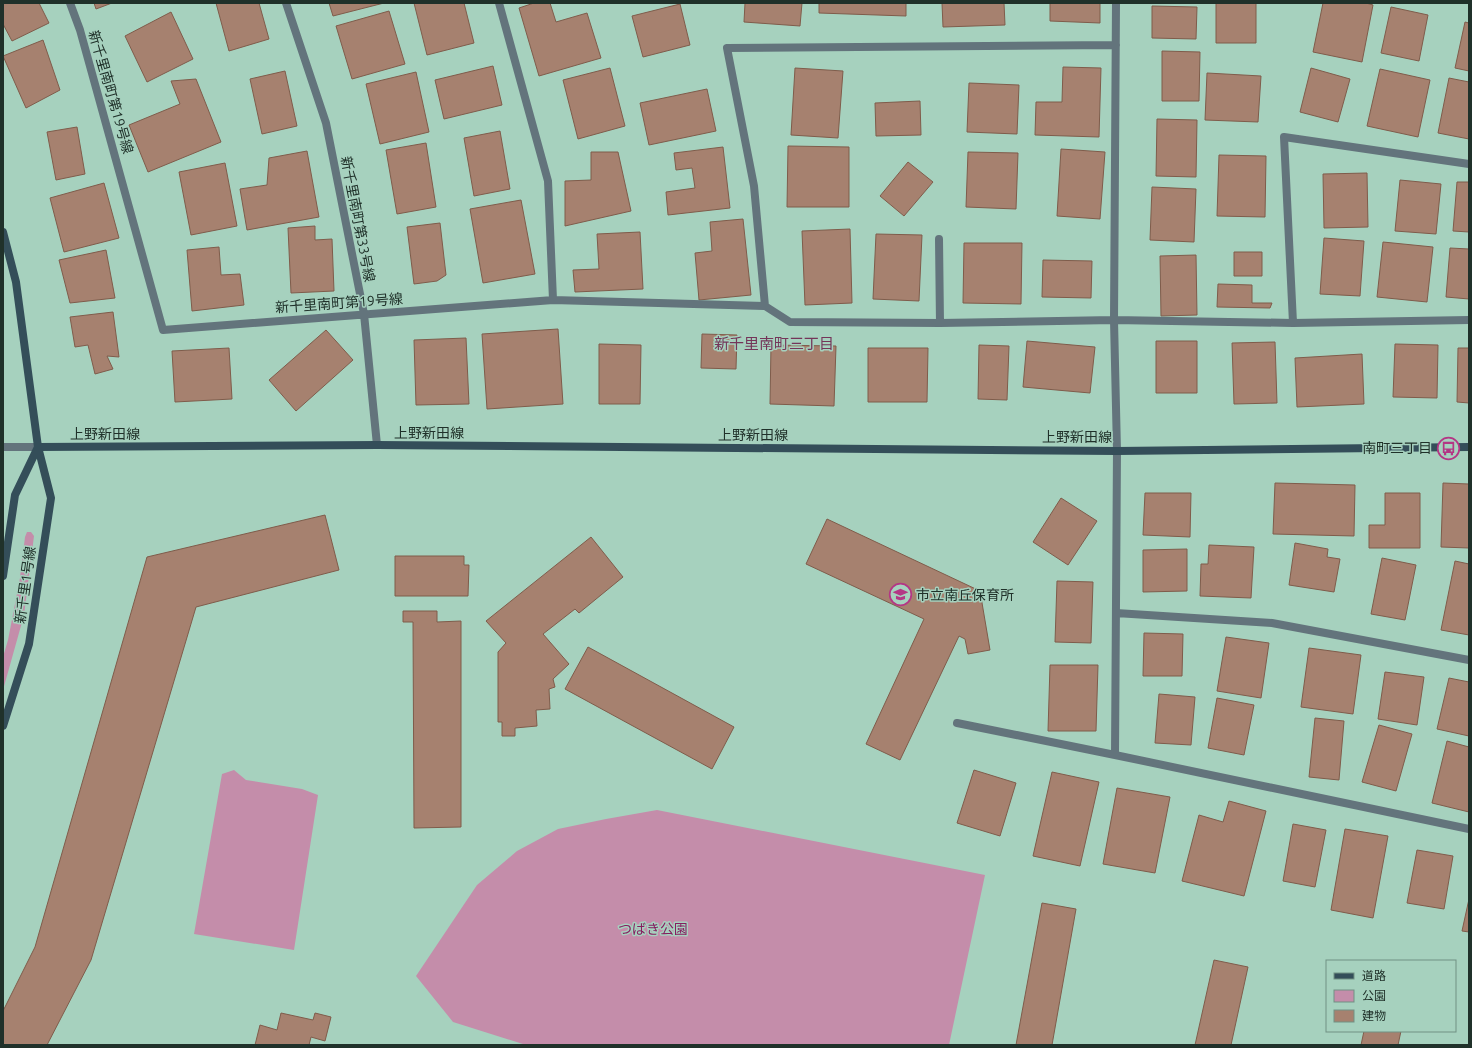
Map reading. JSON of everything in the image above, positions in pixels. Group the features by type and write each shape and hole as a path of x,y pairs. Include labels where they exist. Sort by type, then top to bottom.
{"street":[{"name":"新千里南町第19号線","path":"70,3 80,30 163,330 553,300 766,306"},
{"name":"新千里南町第33号線","path":"286,3 326,123 364,314 377,446"},
{"path":"499,3 548,181 553,300"},
{"path":"1115,755 1117,451 1114,320 1116,3"},
{"path":"1116,45 727,48 754,186 766,306 790,322 940,323 1114,320 1293,323 1469,320"},
{"path":"1293,323 1284,137 1469,164"},
{"name":"新千里1号線","path":"3,232 16,282 38,447 51,498 29,644 3,726"},
{"path":"939,239 940,323"},
{"name":"上野新田線","path":"38,447 377,446 1117,451 1469,448"},
{"path":"3,447 38,447"},
{"name":"新千里1号線","path":"3,576 15,495 38,447"},
{"path":"1116,613 1272,623 1469,660"},
{"path":"957,724 1115,755 1469,829"}],"green space":[{"path":"27,532 31,532 34,536 24,615 3,690 3,657 8,640 20,578 25,537"},
{"path":"234,770 246,780 302,789 318,795 294,950 194,934 222,774"},
{"name":"つばき公園","path":"657,810 985,875 949,1045 526,1045 453,1022 416,976 477,885 517,851 558,829"}],"building":[{"path":"3,3 39,3 49,23 12,41 3,24"},
{"path":"94,3 112,3 96,9"},
{"path":"216,3 259,3 269,39 229,51"},
{"path":"329,3 384,3 333,16"},
{"path":"414,3 464,3 474,43 427,55"},
{"path":"534,3 550,3 556,22 587,13 601,58 539,76 519,8"},
{"path":"745,3 802,3 800,26 744,22"},
{"path":"819,3 906,3 906,16 819,13"},
{"path":"942,3 1004,3 1005,25 943,27"},
{"path":"1050,3 1100,3 1100,23 1050,21"},
{"path":"1216,3 1256,3 1256,43 1216,43"},
{"path":"1323,3 1366,3 1373,5 1362,62 1313,52"},
{"path":"680,4 690,45 643,57 632,16"},
{"path":"1152,6 1197,7 1196,39 1152,38"},
{"path":"1391,7 1428,15 1419,61 1381,53"},
{"path":"389,11 405,64 352,79 336,26"},
{"path":"171,12 193,59 147,82 125,36"},
{"path":"1465,22 1469,23 1469,71 1455,68"},
{"path":"43,40 60,90 26,108 3,56"},
{"path":"1162,51 1200,52 1199,101 1162,101"},
{"path":"493,66 502,105 444,119 435,80"},
{"path":"1063,67 1101,68 1099,137 1035,135 1036,102 1062,102"},
{"path":"610,68 625,126 578,139 563,80"},
{"path":"795,68 843,71 838,138 791,135"},
{"path":"1311,68 1350,79 1338,122 1300,112"},
{"path":"1380,69 1430,80 1418,137 1367,126"},
{"path":"285,71 297,126 262,134 250,79"},
{"path":"416,72 429,132 380,144 366,84"},
{"path":"1207,73 1261,76 1258,122 1205,120"},
{"path":"1449,78 1469,82 1469,139 1438,133"},
{"path":"196,79 221,142 148,172 129,125 180,104 171,81"},
{"path":"969,83 1019,85 1017,134 967,132"},
{"path":"707,89 716,131 649,145 640,103"},
{"path":"920,101 921,135 876,136 875,103"},
{"path":"1157,119 1197,120 1196,177 1156,176"},
{"path":"77,127 85,174 56,180 47,132"},
{"path":"500,131 510,189 474,196 464,138"},
{"path":"426,143 436,207 397,214 386,150"},
{"path":"788,146 849,147 849,207 787,207"},
{"path":"723,147 730,208 668,215 666,192 695,188 692,168 676,170 674,153"},
{"path":"1061,149 1105,152 1100,219 1057,216"},
{"path":"307,151 319,217 247,230 240,189 267,185 269,158"},
{"path":"591,152 618,152 631,211 565,226 565,181 591,180"},
{"path":"968,152 1018,153 1016,209 966,207"},
{"path":"1219,155 1266,156 1265,217 1217,216"},
{"path":"908,162 933,182 904,216 880,196"},
{"path":"225,163 237,226 191,235 179,172"},
{"path":"1367,173 1368,227 1324,228 1323,174"},
{"path":"1400,180 1441,184 1436,234 1395,231"},
{"path":"1457,182 1469,182 1469,232 1453,231"},
{"path":"104,183 119,238 64,252 50,198"},
{"path":"1152,187 1196,189 1194,242 1150,240"},
{"path":"521,200 535,274 483,283 470,209"},
{"path":"743,219 751,295 699,300 695,253 712,251 710,222"},
{"path":"440,223 446,275 437,281 414,284 407,227"},
{"path":"315,226 315,240 332,239 334,291 291,293 288,228"},
{"path":"850,229 852,303 805,305 802,231"},
{"path":"640,232 643,289 575,292 573,270 599,269 597,234"},
{"path":"876,234 922,235 919,301 873,299"},
{"path":"1324,238 1364,241 1360,296 1320,294"},
{"path":"1383,242 1433,247 1427,302 1377,297"},
{"path":"964,243 1022,243 1021,304 963,303"},
{"path":"219,247 221,275 240,274 244,305 192,311 187,250"},
{"path":"1450,248 1469,249 1469,299 1446,297"},
{"path":"106,250 115,298 70,303 59,260"},
{"path":"1234,252 1262,252 1262,276 1234,276"},
{"path":"1196,255 1197,315 1161,316 1160,256"},
{"path":"1043,260 1092,261 1091,298 1042,297"},
{"path":"1218,284 1252,285 1252,303 1272,303 1270,308 1217,307"},
{"path":"113,312 119,357 107,356 113,369 95,374 88,345 75,347 70,317"},
{"path":"558,329 563,404 487,409 482,334"},
{"path":"326,330 353,360 296,411 269,380"},
{"path":"702,334 737,335 736,369 701,368"},
{"path":"466,338 469,404 416,405 414,340"},
{"path":"1027,341 1095,347 1090,393 1023,387"},
{"path":"1156,341 1197,341 1197,393 1156,393"},
{"path":"1275,342 1277,403 1234,404 1232,343"},
{"path":"599,344 641,345 640,404 599,404"},
{"path":"1395,344 1438,345 1437,398 1393,397"},
{"path":"771,345 836,346 834,406 770,404"},
{"path":"979,345 1009,346 1007,400 978,399"},
{"path":"229,348 232,399 175,402 172,351"},
{"path":"868,348 928,348 927,402 868,402"},
{"path":"1458,348 1469,348 1469,403 1457,402"},
{"path":"1362,354 1364,404 1297,407 1295,358"},
{"path":"1275,483 1355,485 1354,536 1273,534"},
{"path":"1443,483 1469,484 1469,548 1441,547"},
{"path":"1145,493 1191,493 1190,537 1143,535"},
{"path":"1385,493 1420,493 1420,548 1369,548 1369,525 1385,525"},
{"path":"1061,498 1097,521 1068,565 1033,542"},
{"path":"325,515 339,570 196,607 91,960 47,1045 3,1045 3,1011 35,947 147,557"},
{"path":"827,519 980,591 990,650 968,654 965,639 959,636 900,760 866,744 924,619 806,564"},
{"path":"591,537 623,577 579,613 575,609 543,634 569,664 553,679 555,687 549,689 550,709 536,710 537,726 515,728 515,736 502,736 502,722 498,722 498,652 506,643 486,621"},
{"path":"1295,543 1328,549 1327,557 1340,559 1334,592 1289,585"},
{"path":"1209,545 1254,547 1251,598 1200,596 1201,564 1208,564"},
{"path":"1187,549 1187,591 1143,592 1143,550"},
{"path":"395,556 464,556 464,565 469,565 468,596 395,596"},
{"path":"1382,558 1416,565 1405,620 1371,614"},
{"path":"1455,561 1469,564 1469,635 1441,630"},
{"path":"1057,581 1093,582 1091,643 1055,642"},
{"path":"403,611 437,611 437,622 461,621 461,827 414,828 413,622 403,622"},
{"path":"1144,633 1183,634 1182,676 1143,676"},
{"path":"1226,637 1269,643 1261,698 1217,691"},
{"path":"588,647 734,727 712,769 565,689"},
{"path":"1309,648 1361,655 1353,714 1301,707"},
{"path":"1050,665 1098,665 1096,731 1048,731"},
{"path":"1385,672 1424,677 1417,725 1378,719"},
{"path":"1449,678 1469,682 1469,736 1437,729"},
{"path":"1159,694 1195,697 1191,745 1155,743"},
{"path":"1217,698 1254,705 1244,755 1208,748"},
{"path":"1315,718 1344,721 1339,780 1309,777"},
{"path":"1379,725 1412,734 1396,791 1362,782"},
{"path":"1447,741 1469,747 1469,812 1432,803"},
{"path":"974,770 1016,783 1000,836 957,823"},
{"path":"1052,772 1099,782 1080,866 1033,856"},
{"path":"1117,788 1170,797 1155,873 1103,864"},
{"path":"1229,801 1266,811 1244,896 1182,881 1199,815 1223,822"},
{"path":"1293,824 1326,830 1315,887 1283,881"},
{"path":"1345,829 1388,836 1373,918 1331,910"},
{"path":"1417,850 1453,856 1444,909 1407,903"},
{"path":"1469,899 1469,932 1462,931"},
{"path":"1042,903 1076,909 1052,1045 1016,1045"},
{"path":"1214,960 1248,967 1231,1045 1195,1045"},
{"path":"281,1013 313,1020 315,1013 331,1017 325,1041 311,1037 309,1045 255,1045 260,1025 277,1030"},
{"path":"1364,1032 1401,1032 1398,1045 1361,1045"}],"place":[{"name":"南町三丁目","path":"1448,448"},
{"name":"市立南丘保育所","path":"901,595"}],"district":[{"name":"新千里南町三丁目","path":"774,344"}]}
